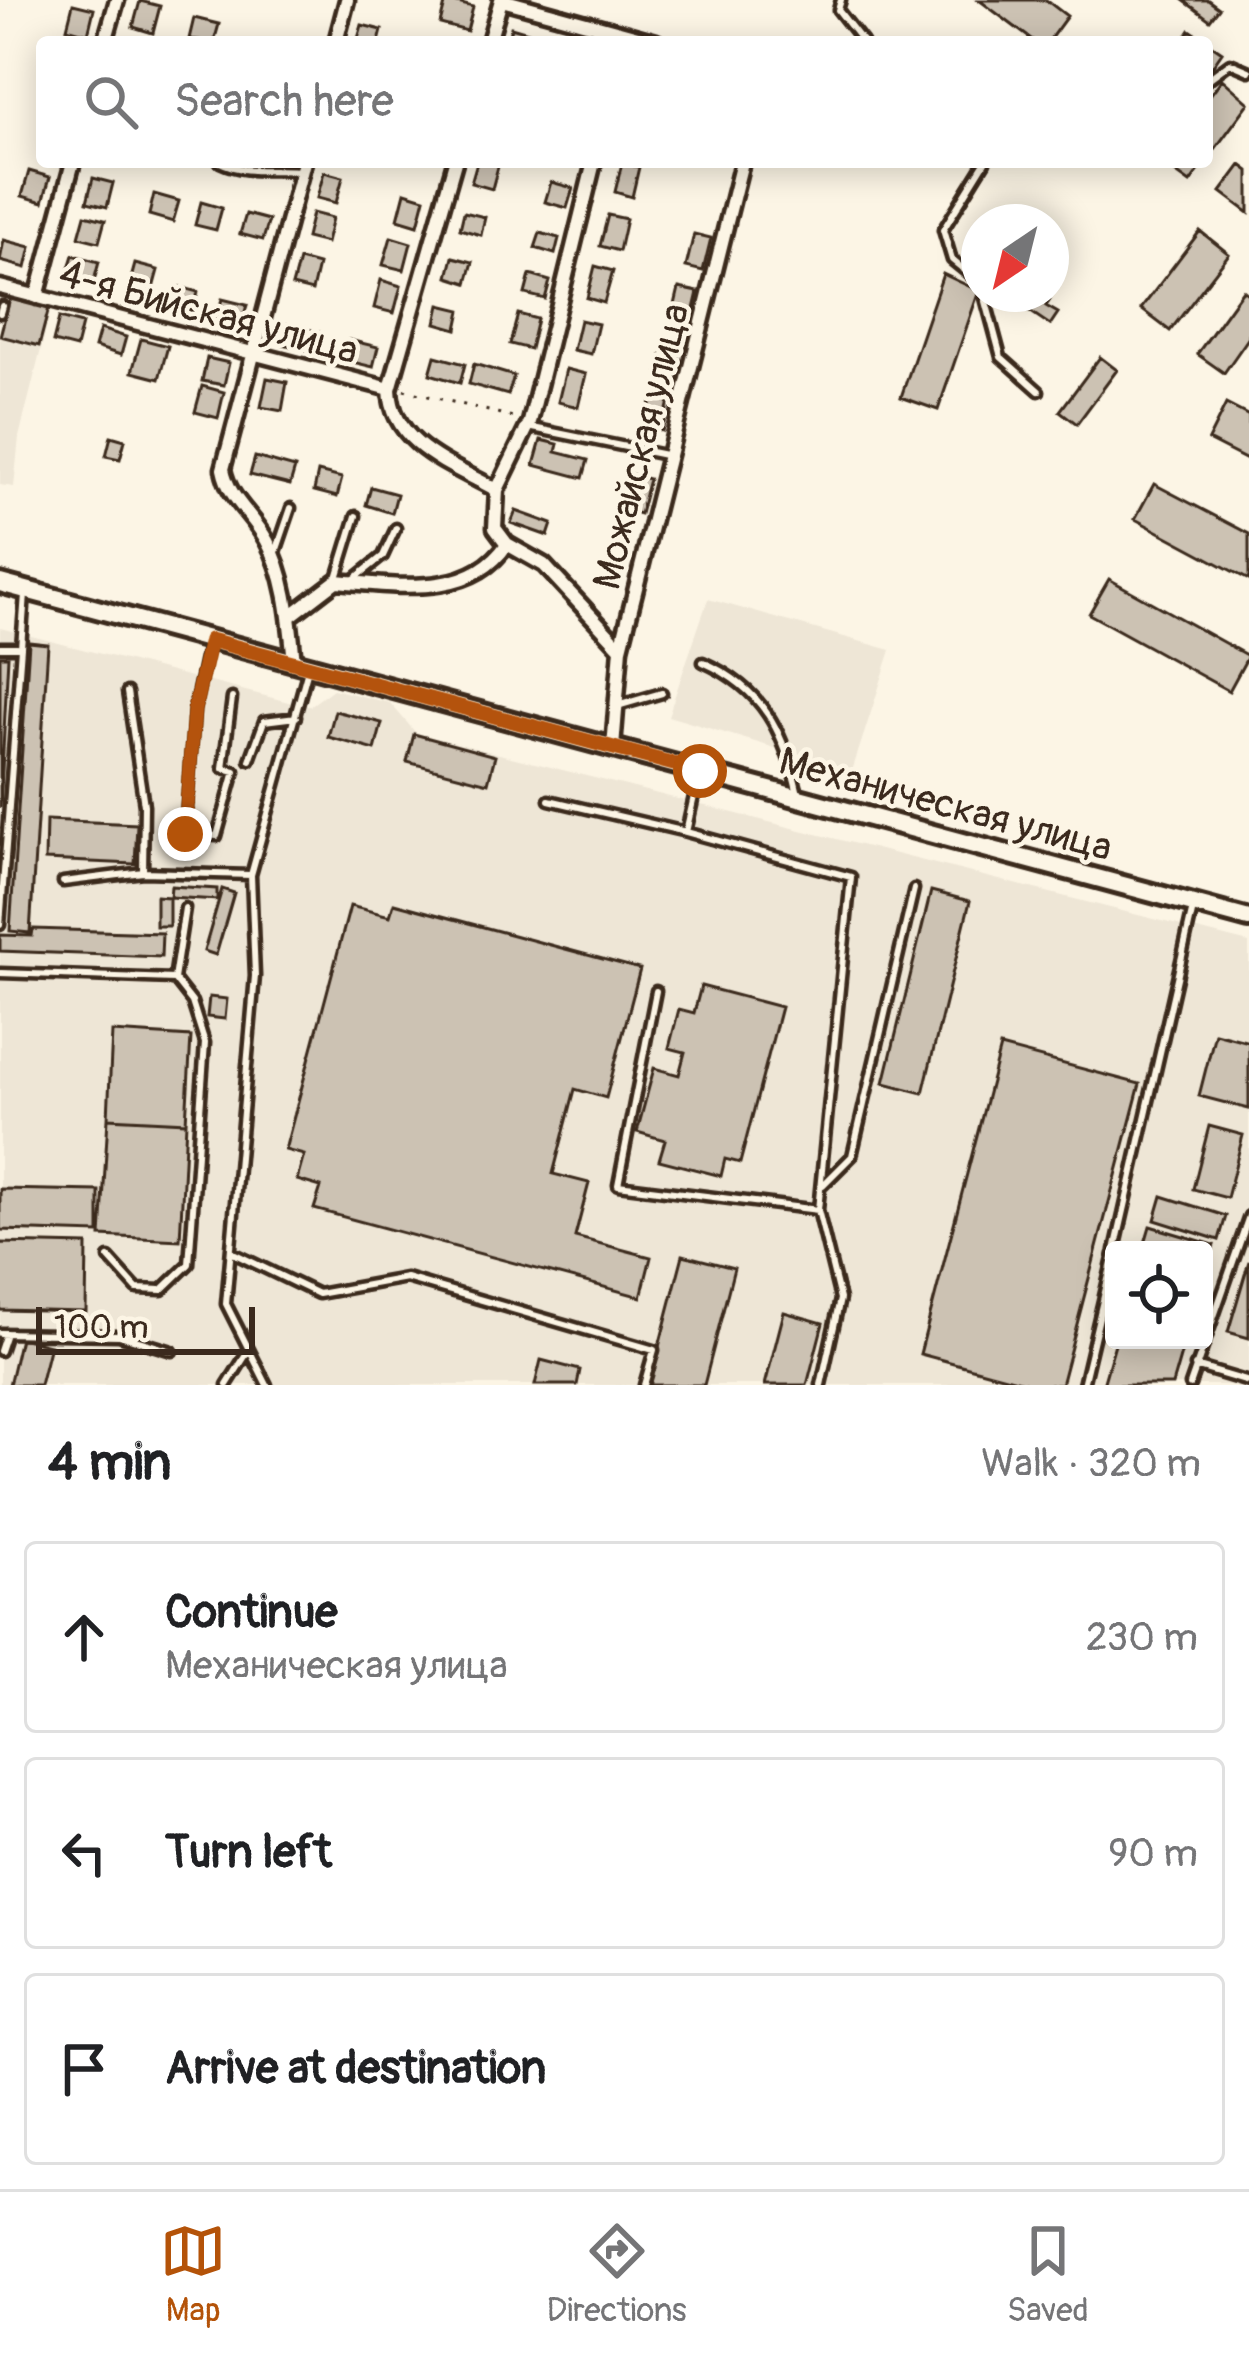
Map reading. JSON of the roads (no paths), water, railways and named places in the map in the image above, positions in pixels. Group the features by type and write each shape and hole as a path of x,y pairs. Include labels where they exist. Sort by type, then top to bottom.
{"street":[{"path":"108,36 117,0"},
{"path":"338,36 347,0"},
{"path":"491,36 501,0 618,36"},
{"path":"37,297 71,168"},
{"path":"301,664 268,542 227,490 223,469 302,168"},
{"path":"390,388 452,168"},
{"path":"593,168 529,424 497,490 495,528 507,544 544,565 621,648"},
{"name":"Можайская улица","path":"613,748 621,648 741,168"},
{"name":"4-я Бийская улица","path":"0,287 390,388 391,416 405,434 497,490"},
{"path":"290,616 343,582 427,587 444,583 497,559 507,544"},
{"name":"Механическая улица","path":"0,584 1249,919"}],"lane":[{"path":"841,0 838,10 858,36"},
{"path":"1213,76 1230,63 1249,71"},
{"path":"237,168 251,173 268,168"},
{"path":"961,267 952,260 944,230 981,168"},
{"path":"989,312 1001,357 1039,391"},
{"path":"529,424 669,456"},
{"path":"274,558 291,508"},
{"path":"343,582 356,516"},
{"path":"343,582 383,556 396,528"},
{"path":"0,926 17,647 26,590"},
{"path":"210,640 194,710 185,834 218,836 236,771 223,768 232,698"},
{"path":"0,647 17,647"},
{"path":"703,662 742,679 786,743 799,798"},
{"path":"267,1385 226,1304 255,976 251,875 296,717 301,664"},
{"path":"127,692 144,805 143,872"},
{"path":"617,706 662,693"},
{"path":"250,760 264,722 296,717"},
{"path":"686,832 700,771"},
{"path":"549,800 851,877 818,1210 840,1299 821,1385"},
{"path":"63,882 143,872 251,875"},
{"path":"820,1187 852,1156 914,889"},
{"path":"1117,1241 1194,904"},
{"path":"109,1258 137,1289 162,1290 189,1264 205,1042 192,1002 174,979 185,908"},
{"path":"0,975 174,979"},
{"path":"656,991 618,1185 818,1210"},
{"path":"1190,1385 1249,1216"},
{"path":"231,1252 318,1294 406,1278 654,1351 644,1385"},
{"path":"1083,1385 1105,1291"},
{"path":"0,1352 3,1333 119,1335 172,1351"},
{"path":"227,1385 249,1350"},
{"path":"1195,1366 1249,1382"}]}
